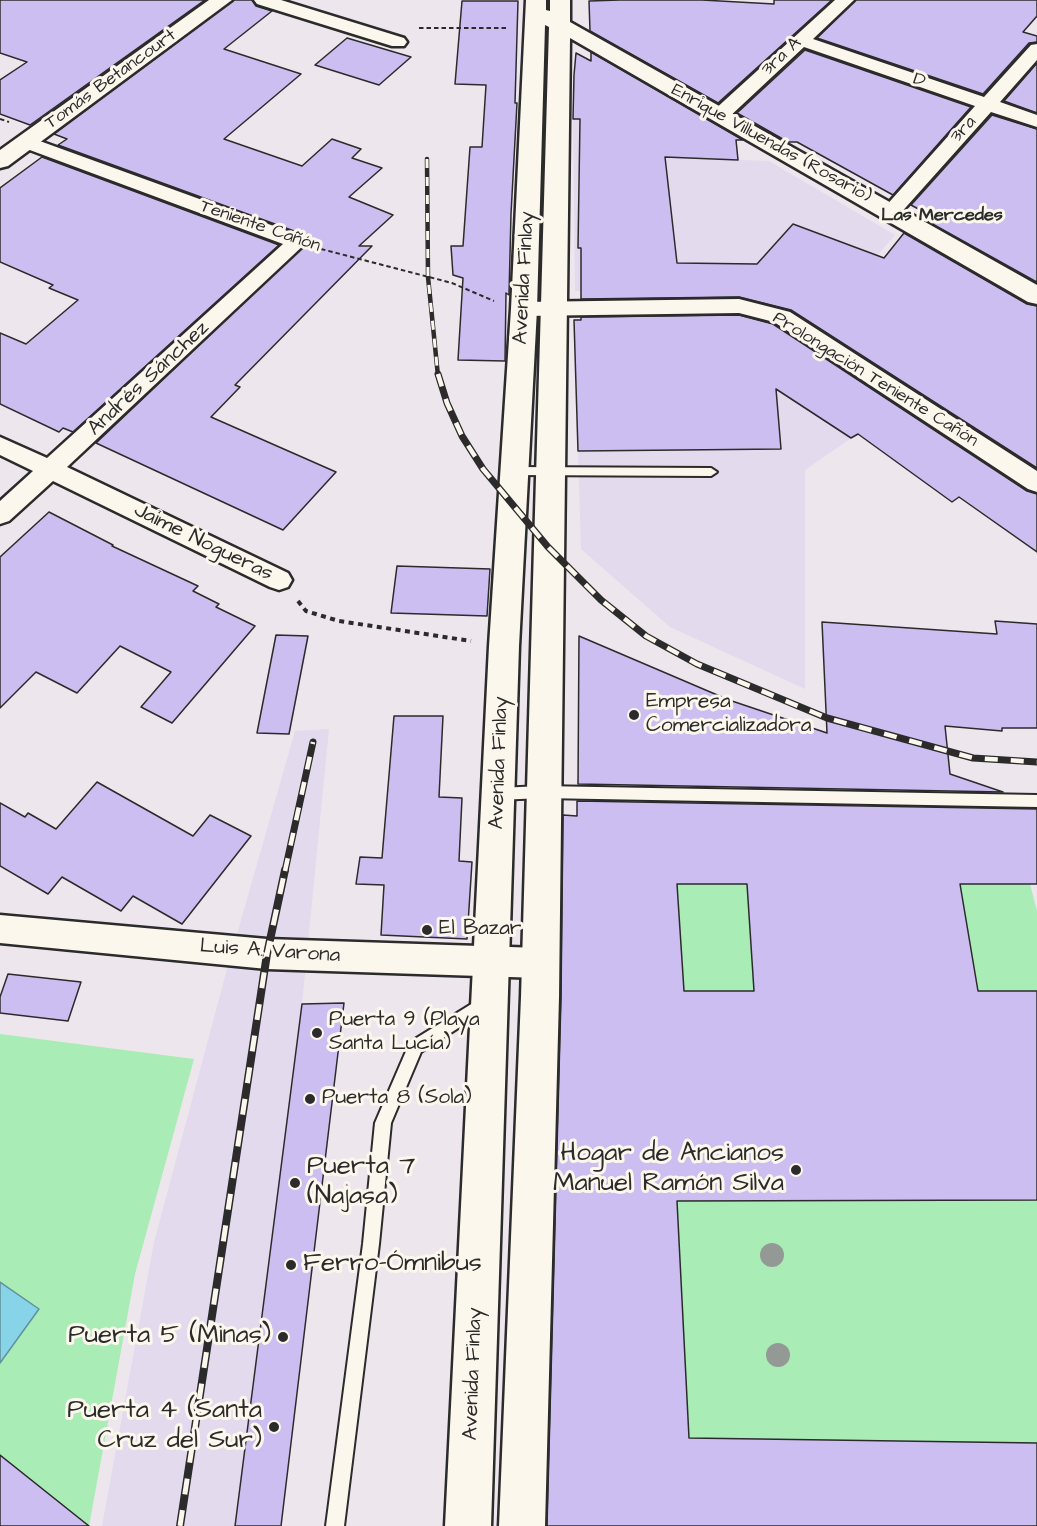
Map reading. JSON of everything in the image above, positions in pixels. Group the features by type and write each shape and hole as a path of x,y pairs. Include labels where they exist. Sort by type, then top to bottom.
{"main road":[{"name":"Tomás Betancourt","path":"0,160 222,0"},
{"name":"Enrique Villuendas (Rosario)","path":"545,13 1037,296"},
{"name":"Avenida Finlay","path":"522,1526 540,963 550,470 540,309 545,13"},
{"name":"Teniente Cañón","path":"0,131 26,142"},
{"name":"Avenida Finlay","path":"468,1526 504,646 514,471 540,309"},
{"path":"491,981 540,963"}],"street":[{"path":"263,0 398,42"},
{"name":"3ra A","path":"720,114 845,0"},
{"name":"D","path":"800,40 1037,121"},
{"name":"3ra","path":"891,212 1037,49"},
{"name":"Teniente Cañón","path":"26,142 297,242"},
{"name":"Andrés Sánchez","path":"0,515 297,242"},
{"name":"Prolongación Teniente Cañón","path":"540,309 739,306 782,317 1037,483"},
{"name":"Jaime Nogueras","path":"0,445 279,580"},
{"name":"Luis A. Varona","path":"0,929 267,954 491,981"}],"lane":[{"path":"514,471 711,472"},
{"path":"498,794 542,792 1037,801"},
{"path":"335,1526 372,1244 384,1123 415,1047 491,981"}],"path":[{"path":"417,28 545,13"},
{"name":"Teniente Cañón","path":"297,242 452,283 497,302 540,309"},
{"name":"Jaime Nogueras","path":"279,580 306,611 339,621 504,646"}],"shaded area":[{"path":"573,119 657,119 664,157 769,161 895,235 820,322 747,292 575,291"},
{"path":"574,320 760,325 898,406 805,470 805,689 670,627 581,549"},
{"path":"329,729 302,1004 235,1526 102,1526 154,1242 227,969 295,731"}],"green space":[{"path":"677,884 1030,884 1037,911 1037,991 684,991"},
{"path":"0,1034 194,1059 135,1274 89,1526 0,1526"},
{"path":"1037,1200 1037,1443 689,1438 677,1201"}],"water":[{"path":"0,1282 39,1309 0,1363"}],"building":[{"path":"0,0 205,0 30,125 0,114 0,80 27,62 0,53"},
{"path":"234,0 252,0 256,6 272,11 224,49 301,74 224,139 302,166 332,139 361,149 352,158 382,168 349,197 393,215 359,246 372,246 235,385 240,387 211,417 336,472 283,530 96,443 309,241 305,235 58,145 67,139 54,134"},
{"path":"702,0 774,4 774,0 832,0 718,103 590,31 589,1"},
{"path":"856,0 1037,0 1037,16 1023,32 1037,36 1037,42 1029,43 983,94 817,38"},
{"path":"462,1 518,1 515,103 517,103 509,295 506,293 505,361 458,360 463,278 453,275 451,246 463,246 470,147 482,147 486,85 455,84"},
{"path":"347,38 411,57 379,85 315,65"},
{"path":"805,50 971,107 893,195 797,142 788,142 737,113"},
{"path":"591,52 743,140 736,140 738,160 665,157 677,263 757,264 793,224 884,258 904,233 1027,304 1037,306 1037,468 791,310 739,297 581,299 581,248 578,248 580,119 573,119 574,75 576,53 591,61"},
{"path":"1037,63 1037,113 1004,101"},
{"path":"992,115 1037,129 1037,282 918,216 922,211 911,205"},
{"path":"42,157 279,245 73,432 63,428 59,432 0,404 0,333 26,344 78,300 49,288 53,285 0,262 0,188"},
{"path":"739,315 773,324 1027,491 1037,494 1037,552 959,497 952,502 858,434 851,438 776,389 781,449 578,451 574,320 581,320 581,317"},
{"path":"49,512 112,546 198,586 193,591 219,604 216,607 255,626 172,723 141,707 171,672 120,646 77,693 36,672 0,708 0,557"},
{"path":"397,566 490,569 487,616 391,613"},
{"path":"995,621 1037,624 1037,728 1002,728 1002,731 945,726 950,774 1003,792 578,784 579,636 729,700 827,733 822,622 997,634"},
{"path":"276,635 308,636 289,734 257,733"},
{"path":"394,716 443,716 439,797 462,798 459,861 472,862 467,939 381,935 384,885 356,884 360,857 382,858"},
{"path":"97,782 193,836 210,815 251,836 182,924 133,896 121,911 62,877 48,894 0,866 0,803 25,817 28,813 56,829"},
{"name":"Hogar de Ancianos Manuel Ramón Silva","path":"577,801 1037,809 1037,884 960,884 978,991 1037,991 1037,1200 677,1201 689,1438 1037,1443 1037,1526 547,1526 561,997 563,815 577,816","holes":["677,884 747,884 754,991 684,991"]},
{"path":"8,974 81,982 68,1021 0,1013 0,997"},
{"name":"Ferro-Ómnibus","path":"344,1003 281,1526 235,1526 302,1004"},
{"path":"0,1455 89,1526 0,1526"}],"railway":[{"path":"427,159 428,277 438,376"},
{"path":"438,374 447,403 462,436 483,469 548,547 601,600 646,636 697,664 827,718 973,758 1037,762"},
{"path":"285,871 313,742"},
{"path":"180,1526 267,954 285,870"}],"place":[{"name":"Empresa Comercializadora","path":"634,715"},
{"name":"El Bazar","path":"427,930"},
{"name":"Puerta 9 (Playa Santa Lucía)","path":"317,1033"},
{"name":"Puerta 8 (Sola)","path":"310,1099"},
{"name":"Hogar de Ancianos Manuel Ramón Silva","path":"796,1170"},
{"name":"Puerta 7 (Najasa)","path":"295,1183"},
{"name":"Ferro-Ómnibus","path":"291,1265"},
{"name":"Puerta 5 (Minas)","path":"283,1337"},
{"name":"Puerta 4 (Santa Cruz del Sur)","path":"274,1427"}],"district":[{"name":"Las Mercedes","path":"942,216"}]}
